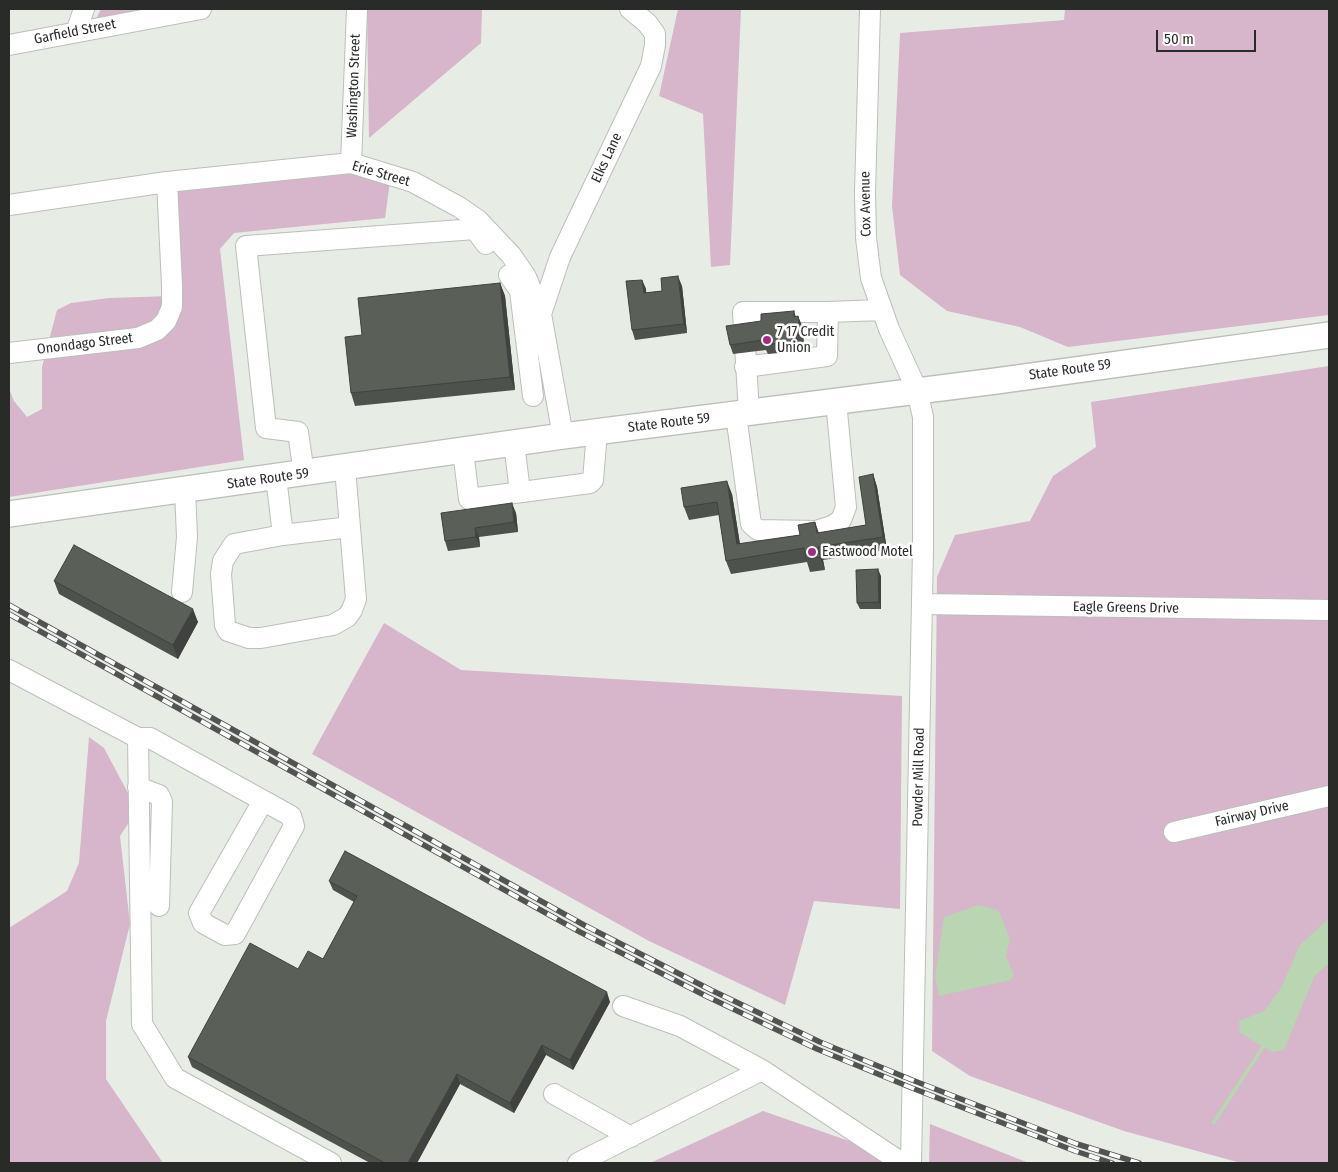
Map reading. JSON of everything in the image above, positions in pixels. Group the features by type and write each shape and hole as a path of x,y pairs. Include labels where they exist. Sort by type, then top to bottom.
{"main road":[{"name":"State Route 59","path":"9,514 304,474 563,436 743,414 1329,335"}],"street":[{"path":"76,32 84,9"},
{"name":"Garfield Street","path":"9,45 200,9"},
{"name":"Washington Street","path":"351,163 357,9"},
{"name":"Elks Lane","path":"541,314 560,257 651,66 655,45 654,34 648,22 630,9"},
{"name":"Cox Avenue","path":"870,9 866,238 871,278 882,310 917,390"},
{"name":"Erie Street","path":"9,205 167,182 351,163 413,182 459,207 510,255 526,277 541,314 563,436"},
{"name":"Onondago Street","path":"9,353 138,338 157,330 166,321 172,307 167,182"},
{"path":"304,474 298,432 266,428 246,246 477,226 520,291 533,396"},
{"path":"836,401 846,507 841,520 832,526 816,530 758,530 751,524 743,414 745,367 743,312 882,310"},
{"path":"745,367 827,356 828,312"},
{"name":"Powder Mill Road","path":"911,1163 922,604 923,417 917,390"},
{"path":"463,450 469,499 590,483 593,480 597,432"},
{"path":"514,443 520,492"},
{"path":"345,468 350,527 356,599 347,617 333,625 261,638 249,638 228,631 225,625 221,574 227,551 234,544 283,534 350,527"},
{"path":"276,477 283,534"},
{"path":"182,592 187,537 185,490"},
{"name":"Eagle Greens Drive","path":"922,604 1329,610"},
{"path":"9,670 138,738 150,738 291,816 294,826 236,934 225,935 203,923 199,912 263,801"},
{"path":"138,738 142,1024 175,1078 331,1163"},
{"path":"138,787 159,795 162,802 159,906"},
{"name":"Fairway Drive","path":"1174,832 1329,796"},
{"path":"623,1006 680,1026 762,1070 902,1163"},
{"path":"578,1163 762,1070"},
{"path":"554,1094 631,1137"}],"shaded area":[{"path":"101,9 164,9 95,21"},
{"path":"367,9 482,9 481,43 369,138"},
{"path":"678,9 741,9 730,265 711,267 703,114 659,96"},
{"path":"1065,9 1329,9 1329,315 1068,347 1020,327 947,311 900,275 892,206 900,33 1064,20"},
{"path":"351,163 391,174 385,218 234,233 220,249 244,460 9,497 9,389 14,401 27,417 42,409 42,367 57,310 71,303 109,298 172,296 167,182"},
{"path":"1329,366 1329,1163 1241,1163 1124,1131 970,1076 932,1051 937,577 955,535 1030,521 1053,476 1096,447 1091,402"},
{"path":"384,623 461,670 902,696 900,909 814,901 785,1005 649,941 312,754"},
{"path":"89,737 104,748 137,810 120,836 130,924 106,1021 106,1079 163,1163 9,1163 9,928 67,891 79,863"},
{"path":"978,905 998,910 1010,938 1006,956 1014,975 1011,980 939,996 935,976 944,917"},
{"path":"1328,919 1329,963 1314,977 1284,1050 1272,1052 1240,1033 1239,1021 1264,1011 1281,988 1300,945"},
{"path":"763,1111 852,1142 885,1163 650,1163"},
{"path":"930,1124 1029,1163 929,1163"}],"building":[{"path":"678,276 684,324 632,330 626,281 642,280 644,293 662,291 661,278"},
{"path":"500,283 510,377 351,393 345,337 362,335 358,298"},
{"path":"794,311 794,317 798,316 801,335 796,335 797,341 764,345 763,340 730,345 726,326 761,321 761,314"},
{"path":"873,474 883,537 818,547 820,557 806,559 804,548 726,561 717,502 684,507 681,488 727,481 737,544 800,535 798,525 815,522 817,533 866,525 859,477"},
{"path":"512,503 514,522 475,528 476,537 445,541 441,513"},
{"path":"74,545 193,609 173,645 54,581"},
{"path":"878,569 879,602 857,603 856,570"},
{"path":"345,851 607,992 570,1060 542,1045 510,1103 457,1074 408,1163 385,1163 188,1057 250,943 298,969 308,951 323,959 357,896 329,881"}],"waterway":[{"path":"1214,1122 1263,1047"}],"railway":[{"path":"9,605 584,925 711,990 820,1042 912,1080 1077,1144 1139,1163"},
{"path":"9,614 580,932 708,997 817,1049 1075,1151 1112,1163"}],"place":[{"name":"7 17 Credit Union","path":"767,340"},
{"name":"Eastwood Motel","path":"812,552"}]}
